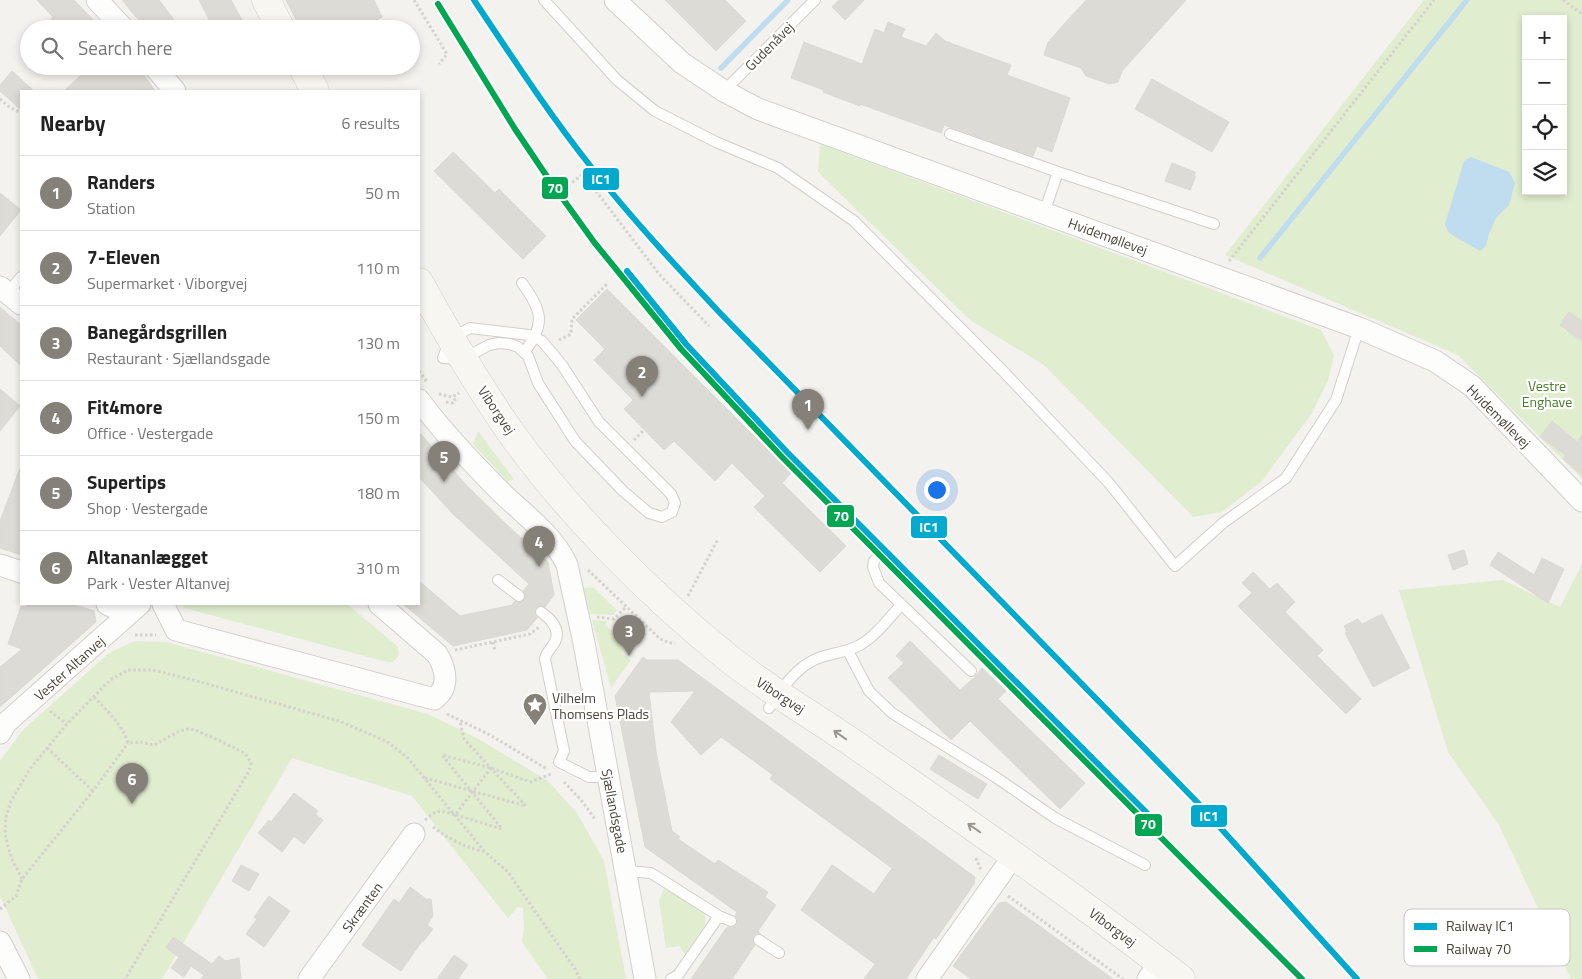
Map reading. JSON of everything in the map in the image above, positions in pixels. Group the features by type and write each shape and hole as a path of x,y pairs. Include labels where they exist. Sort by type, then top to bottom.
{"main road":[{"path":"248,0 259,20"},
{"path":"266,0 276,20"},
{"path":"294,75 306,85"},
{"path":"420,284 452,352"},
{"path":"420,317 452,352"},
{"name":"Viborgvej","path":"452,352 455,396 526,476 580,541 634,596 742,689 808,712 1004,870"},
{"name":"Viborgvej","path":"452,352 537,466 617,557 774,701 1004,870 1113,926 1158,975"}],"street":[{"path":"97,0 116,20"},
{"name":"Hvidemøllevej","path":"615,0 682,63 724,91 758,109 1359,328 1435,361 1472,386 1582,501"},
{"path":"162,75 174,90"},
{"name":"Sjællandsgade","path":"428,393 484,476 557,547 567,565 579,614 645,979"},
{"path":"0,565 20,572"},
{"path":"109,605 128,614"},
{"path":"164,605 176,630 434,699 440,695 445,681 442,662 437,654 380,605"},
{"name":"Vester Altanvej","path":"0,733 6,723 128,614"},
{"name":"Skrænten","path":"309,979 420,827"},
{"path":"927,979 1004,870"},
{"path":"0,942 19,979"}],"lane":[{"path":"544,0 617,80 654,111 716,142 778,168 854,221 1004,372 1109,483 1175,566 1223,523 1286,478 1336,400 1359,328"},
{"name":"Gudenåvej","path":"724,91 815,0"},
{"path":"950,134 1214,224"},
{"path":"1044,213 1058,172"},
{"path":"522,284 531,295 539,311 539,327 535,337 524,351"},
{"path":"470,328 535,337 547,346 562,365 599,422 671,494 675,503 672,512 662,517 649,513 623,491 575,442 538,383 530,360 524,351 510,344 499,343 452,352 470,328"},
{"path":"874,561 872,567 879,583 971,671"},
{"path":"498,580 519,596"},
{"path":"774,701 796,672 818,658 848,651 862,644 874,635 901,605"},
{"path":"545,615 554,624 557,636 545,659 564,751 559,762 589,778 608,777"},
{"path":"848,651 869,691 892,713 994,776 1054,818 1145,865"},
{"path":"626,871 651,873 731,922"},
{"path":"671,979 678,974 719,916"},
{"path":"759,940 779,953"}],"path":[{"path":"414,0 447,54 439,64"},
{"path":"1218,276 1434,0"},
{"path":"1563,0 1582,14"},
{"path":"0,99 20,112"},
{"path":"573,219 556,195 583,174 659,274 709,326"},
{"path":"547,346 571,334 572,319 608,283"},
{"path":"420,373 428,393 455,396"},
{"path":"675,612 688,596 718,539"},
{"path":"580,541 580,551 588,570 626,607 664,641 690,646"},
{"path":"579,614 614,619 626,607"},
{"path":"128,614 127,636 152,634 169,637 176,630"},
{"path":"437,654 530,634 545,615"},
{"path":"492,642 495,651"},
{"path":"22,879 11,857 5,834 6,818 11,802 30,768 67,724 110,680 128,670 153,670 339,721 386,742 406,756 485,852 508,872 575,968 580,979"},
{"path":"94,697 117,721 124,732 128,744"},
{"path":"434,699 444,712 490,735 569,785 582,800 598,825"},
{"path":"47,708 67,724"},
{"path":"425,778 526,806 464,739 460,721"},
{"path":"0,909 16,896 22,879 128,744 140,742 154,745 180,731 192,730 242,752 248,756 251,763 249,771 125,979"},
{"path":"47,748 93,791"},
{"path":"485,852 420,827 434,812 441,810 502,829 442,755 491,768 531,782 552,773 559,762"},
{"path":"456,815 491,768"},
{"path":"972,848 982,876 1004,870 1123,979"}],"green space":[{"name":"Vestre Enghave","path":"1424,0 1582,0 1582,479 1458,355 1225,255"},
{"path":"820,144 1321,330 1334,355 1328,381 1312,413 1262,481 1222,512 1193,517 1044,365 970,320 818,172"},
{"path":"478,431 514,479 508,482 473,444"},
{"path":"1582,564 1582,979 1571,979 1565,966 1570,966 1570,909 1538,909 1499,825 1448,752 1399,590 1503,580 1560,607"},
{"path":"593,587 617,610 614,615 590,614 584,588"},
{"path":"180,605 348,605 397,646 399,654 394,661 387,662 184,608"},
{"path":"592,620 608,621 605,625 628,643 621,653 631,660 611,688"},
{"path":"135,641 166,642 428,714 477,738 548,781 577,813 604,861 626,979 548,979 522,942 524,929 523,908 518,907 508,918 412,796 292,758 162,979 38,979 0,896 0,761 23,730 109,653"},
{"path":"665,887 705,914 705,925 685,954 679,946 666,948 659,900"}],"water":[{"path":"1471,157 1509,172 1515,183 1509,205 1496,218 1486,246 1480,251 1449,233 1445,224 1464,161"}],"building":[{"path":"37,0 74,0 93,20 50,20 53,17"},
{"path":"122,0 159,0 174,20 139,20"},
{"path":"199,0 231,0 242,20 209,20"},
{"path":"286,0 374,0 382,17 376,20 296,20"},
{"path":"665,0 725,0 746,21 716,51"},
{"path":"839,0 864,0 845,20 832,7"},
{"path":"1086,0 1186,0 1122,71 1118,82 1109,84 1086,76 1081,68 1044,55 1048,42"},
{"path":"888,22 905,29 901,37 926,46 936,33 945,41 1011,65 1007,75 1070,98 1052,152 1037,146 1033,156 944,125 941,133 860,104 860,106 791,78 804,42 862,64 875,29 884,33"},
{"path":"12,71 33,90 20,90 20,109 0,91 0,85"},
{"path":"81,75 144,75 154,90 65,90"},
{"path":"1152,79 1229,122 1212,152 1135,109"},
{"path":"453,152 495,193 499,189 546,236 523,259 434,171"},
{"path":"1172,163 1195,172 1195,178 1190,190 1165,181"},
{"path":"0,193 20,209 20,211 0,236"},
{"path":"607,289 791,473 782,483 846,546 820,572 754,507 765,496 732,463 715,481 674,441 664,450 624,409 633,400 594,360 605,349 576,320"},
{"path":"0,307 20,324 20,365 0,346"},
{"path":"1569,312 1582,321 1582,341 1560,325"},
{"path":"0,389 20,406 0,431"},
{"path":"1552,421 1577,442 1582,435 1582,475 1563,459 1566,455 1540,437"},
{"path":"420,433 468,487 548,562 554,595 545,607 541,605 536,608 534,612 537,618 527,630 453,646 404,605 420,605 420,582 460,616 512,605 515,601 522,602 526,596 523,591 529,584 453,514 420,478"},
{"path":"20,468 20,555 0,548 0,521"},
{"path":"1464,550 1468,564 1453,570 1448,555"},
{"path":"1498,552 1534,575 1542,558 1564,569 1548,603 1490,565"},
{"path":"1253,572 1270,589 1277,583 1295,602 1285,612 1323,650 1317,656 1361,699 1346,714 1238,606 1252,593 1242,583"},
{"path":"27,605 75,605 94,611 96,622 0,707 0,667 22,649 8,644 21,606 26,607"},
{"path":"1382,614 1410,668 1373,687 1345,633 1347,632 1344,626 1358,619 1362,624"},
{"path":"910,641 960,690 982,668 1006,691 998,699 1085,783 1060,809 970,721 951,740 888,678 904,663 896,656"},
{"path":"643,657 647,660 678,660 975,877 974,884 936,939 934,937 906,979 864,979 875,964 801,910 832,865 874,894 892,868 770,779 773,775 721,737 701,755 671,722 695,691 649,692 656,752 672,831 680,837 678,839 715,864 718,860 768,892 765,897 776,905 758,931 761,934 756,934 753,937 755,945 732,979 691,979 727,927 732,928 737,924 738,920 735,916 737,912 645,847 615,696"},
{"path":"939,755 987,784 978,799 930,769"},
{"path":"294,793 318,811 315,814 323,820 304,844 294,836 282,852 258,833 269,820 271,822"},
{"path":"241,865 259,874 249,891 232,881"},
{"path":"410,887 426,899 431,899 433,916 427,925 433,929 401,971 362,945 394,899 399,903"},
{"path":"269,896 290,911 264,947 246,934 257,919 254,917"},
{"path":"1006,902 1113,979 971,979 953,966 999,903"},
{"path":"173,937 212,964 219,956 226,961 239,958 241,979 201,979 204,975 191,966 184,977 171,968 179,957 166,948"},
{"path":"454,955 468,965 458,979 437,979"}],"waterway":[{"path":"721,68 788,0"},
{"path":"1260,258 1467,0"}],"rail line":[{"name":"IC1","path":"474,0 576,148 654,242 720,313 1197,802 1357,979"},
{"name":"70","path":"438,4 515,129 550,181 594,242 681,349 782,457 1302,979"},
{"name":"IC1","path":"627,271 686,344 787,452 1155,821"}],"place":[{"name":"7-Eleven","path":"642,397"},
{"name":"Randers","path":"808,430"},
{"name":"Supertips","path":"444,482"},
{"name":"Fit4more","path":"539,567"},
{"name":"Banegårdsgrillen","path":"629,656"},
{"name":"Vilhelm Thomsens Plads","path":"535,726"},
{"name":"Altananlægget","path":"132,804"}]}
